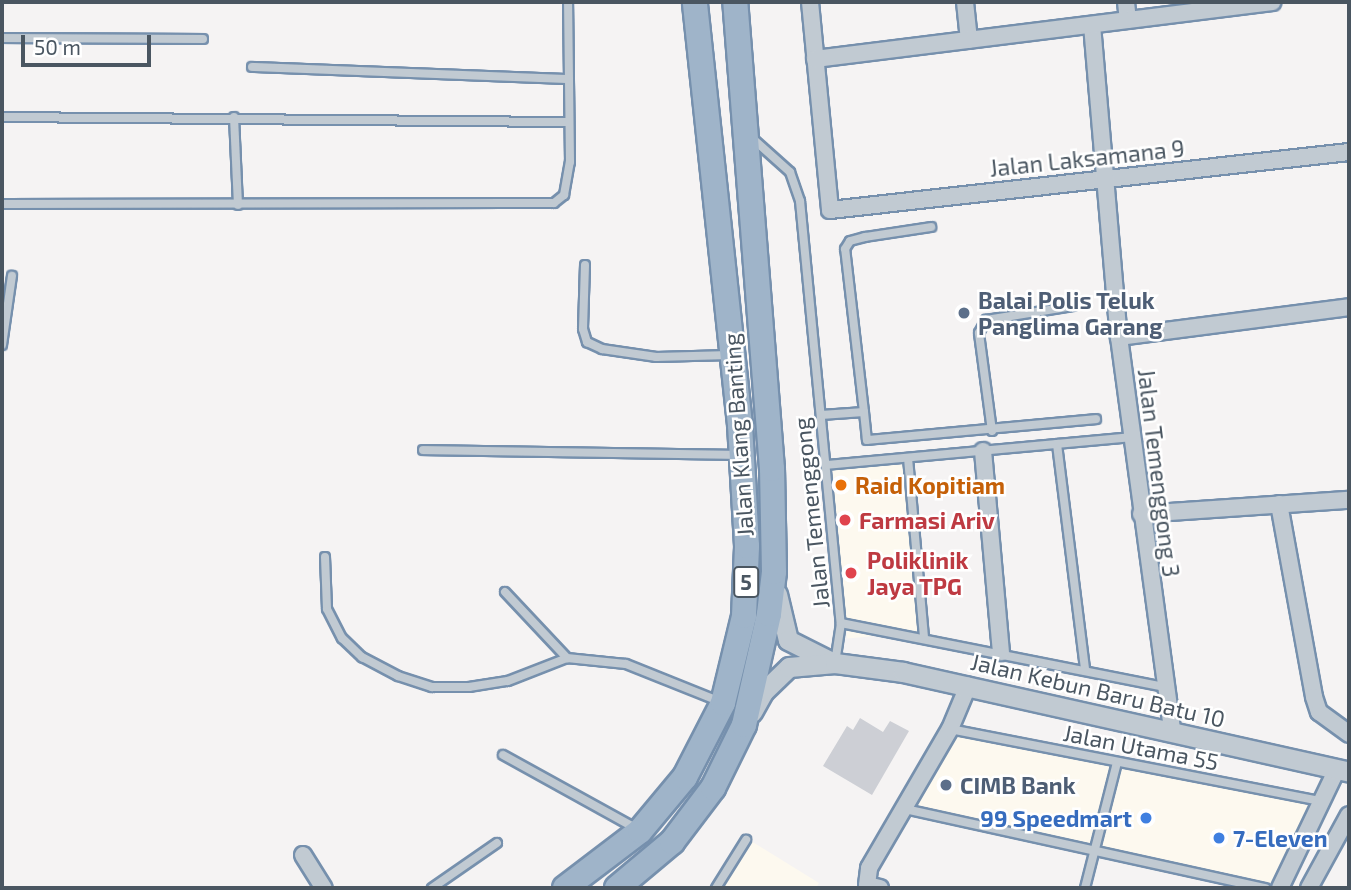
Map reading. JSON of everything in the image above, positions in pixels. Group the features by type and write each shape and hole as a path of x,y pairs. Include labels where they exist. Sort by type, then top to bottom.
{"highway":[{"name":"Jalan Klang Banting","path":"565,888 640,831 685,777 723,704 738,656 746,585 742,455 695,2"},
{"name":"Jalan Klang Banting","path":"617,888 672,842 699,809 744,724 761,661 774,572 772,469 735,2"}],"street":[{"path":"810,2 815,60 1272,2"},
{"path":"965,2 969,40"},
{"path":"1126,2 1128,20"},
{"name":"Jalan Temenggong 3","path":"1092,25 1119,337 1172,731"},
{"name":"Jalan Laksamana 9","path":"815,60 831,210 1349,152"},
{"path":"1119,337 1349,307"},
{"path":"983,451 1001,652"},
{"path":"1141,514 1349,500"},
{"path":"1279,504 1314,697 1319,712 1349,734"},
{"path":"774,572 788,640 835,663"},
{"path":"744,724 763,692 789,667 835,663"},
{"name":"Jalan Kebun Baru Batu 10","path":"835,663 968,686 1343,771"},
{"path":"880,888 867,885 869,868 950,729 968,686"},
{"path":"1280,888 1343,771"},
{"path":"1308,888 1349,815"},
{"path":"303,855 324,888"}],"lane":[{"path":"2,204 554,203 564,195 568,182 568,2"},
{"path":"2,38 203,39"},
{"path":"252,67 569,79"},
{"path":"2,117 569,122"},
{"path":"233,117 238,205"},
{"name":"Jalan Temenggong","path":"747,135 774,154 790,172 800,201 841,623 1001,652 1164,687"},
{"path":"931,228 865,237 850,242 845,248 867,440 1097,419"},
{"path":"585,265 583,329 587,342 601,349 656,357 733,355"},
{"path":"2,345 12,276"},
{"path":"992,430 979,332 986,320 1073,306"},
{"path":"821,415 864,412"},
{"path":"826,465 1132,437"},
{"path":"1056,444 1085,670"},
{"path":"423,450 742,455"},
{"path":"908,458 923,638"},
{"path":"326,557 327,609 342,638 362,657 398,676 432,687 469,687 508,681 567,658 626,664 723,704"},
{"path":"505,592 567,658"},
{"path":"835,663 841,623"},
{"name":"Jalan Utama 55","path":"950,729 1325,802"},
{"path":"503,755 640,831"},
{"path":"1085,888 1117,762"},
{"path":"905,809 1265,888"},
{"path":"716,888 746,840"},
{"path":"432,888 497,843"}],"shaded area":[{"path":"903,463 918,632 847,639 832,469"},
{"path":"954,734 1315,804 1274,884 916,807"},
{"path":"751,841 819,883 816,888 722,888"}],"building":[{"path":"860,718 883,732 890,721 909,731 872,795 823,766 847,726 853,730"}],"place":[{"name":"Balai Polis Teluk Panglima Garang","path":"964,313"},
{"name":"Raid Kopitiam","path":"841,485"},
{"name":"Farmasi Ariv","path":"845,520"},
{"name":"Poliklinik Jaya TPG","path":"851,573"},
{"name":"CIMB Bank","path":"946,785"},
{"name":"99 Speedmart","path":"1146,818"},
{"name":"7-Eleven","path":"1219,838"}]}
